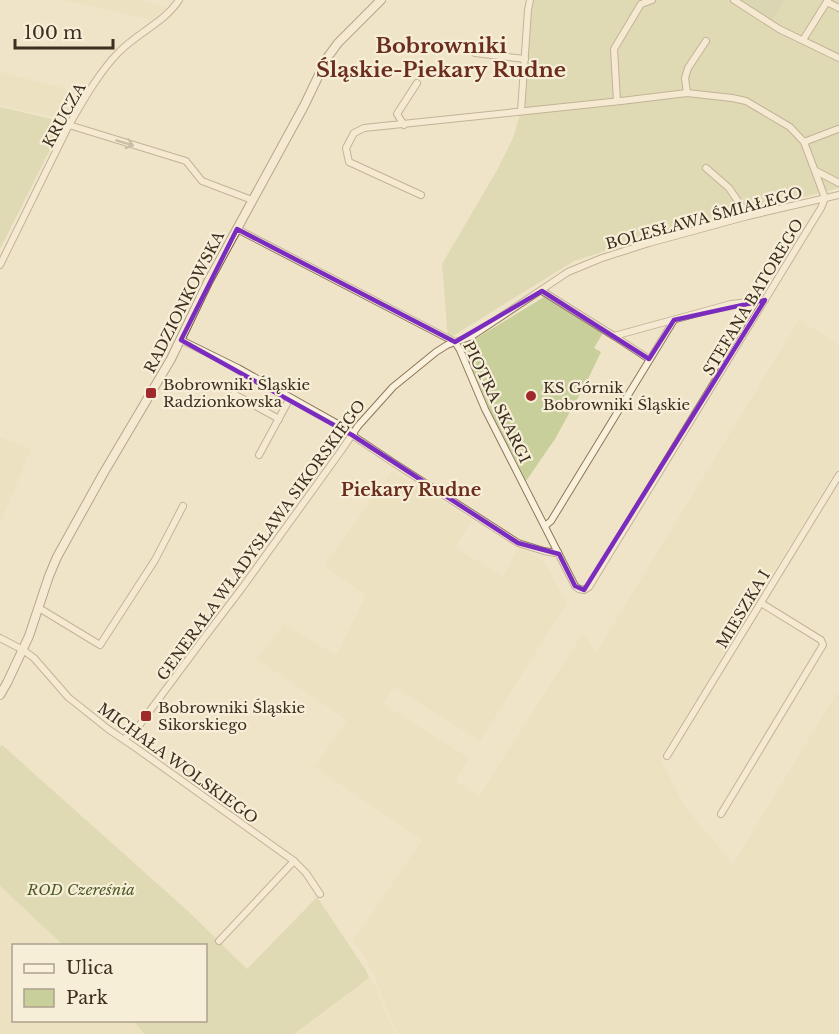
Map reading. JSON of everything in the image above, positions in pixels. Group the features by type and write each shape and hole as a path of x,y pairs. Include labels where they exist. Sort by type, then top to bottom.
{"street":[{"name":"KRUCZA","path":"0,265 69,125 96,82 119,52 166,14 179,0"},
{"name":"RADZIONKOWSKA","path":"0,695 23,650 49,576 62,547 181,340 208,282 332,50 381,0"},
{"path":"521,111 530,0"},
{"path":"617,101 614,49 641,4 652,0"},
{"path":"734,0 779,28 839,58"},
{"path":"803,40 828,1 839,8"},
{"path":"687,93 688,68 706,41"},
{"path":"475,53 525,59"},
{"path":"404,124 397,114 417,83"},
{"path":"421,195 349,162 346,148 354,133 364,128 687,93 746,101 790,127 804,142 825,198"},
{"path":"69,125 186,160 202,181 252,200"},
{"path":"804,142 838,129"},
{"path":"706,168 729,188 748,216"},
{"path":"816,171 839,183"},
{"name":"BOLESŁAWA ŚMIAŁEGO","path":"455,342 472,336 568,272 602,258 748,216 839,195"},
{"name":"STEFANA BATOREGO","path":"584,590 589,587 825,198"},
{"name":"PIOTRA SKARGI","path":"237,229 455,342 485,409 576,588 584,590"},
{"path":"542,291 649,359"},
{"path":"614,336 731,304 765,300"},
{"path":"545,526 551,521 674,320"},
{"path":"181,340 238,368 353,434 394,464 518,543 558,552"},
{"name":"GENERAŁA WŁADYSŁAWA SIKORSKIEGO","path":"124,739 139,726 372,409 393,387 436,352 455,342"},
{"path":"234,394 279,419"},
{"path":"259,455 290,398"},
{"name":"MIESZKA I","path":"667,756 839,475"},
{"path":"39,608 100,645 155,560 183,506"},
{"path":"721,814 823,645 821,640 761,603"},
{"name":"MICHAŁA WOLSKIEGO","path":"0,638 34,658 68,697 108,729 294,861 306,873 320,894"},
{"path":"219,941 294,861"}],"highlighted area":[{"path":"237,229 455,342 542,291 649,359 674,320 765,300 584,590 575,586 559,554 518,543 352,435 181,340"}],"shaded area":[{"path":"63,0 139,0 166,8 152,20"},
{"path":"0,72 83,93 66,120 0,105"},
{"path":"799,320 839,344 839,465 660,758 685,807 733,864 839,689 839,1034 399,1034 374,974 353,938 422,840 315,767 347,720 257,659 284,625 336,655 366,595 324,566 392,471 472,520 455,548 503,576 519,547 544,562 567,603 480,741 394,687 383,704 469,758 455,781 479,796 583,633 596,653"},
{"path":"0,437 31,449 0,524"},
{"path":"0,886 62,944 12,944 12,1022 134,1022 145,1034 0,1034"},
{"path":"369,978 374,984 395,1034 294,1034"}],"green space":[{"path":"532,0 839,0 839,188 674,233 636,241 574,261 448,339 442,264 496,172 513,138 521,111"},
{"path":"744,0 784,0 772,20"},
{"path":"0,107 64,122 0,249"},
{"name":"KS Górnik Bobrowniki Śląskie","path":"544,297 603,333 594,348 601,352 586,383 555,439 526,481 489,408 465,352 470,342"},
{"name":"ROD Czereśnia","path":"2,745 189,912 247,969 317,897 369,978 294,1034 145,1034 134,1022 207,1022 207,944 62,944 0,886 0,747"}],"place":[{"name":"Bobrowniki Śląskie Radzionkowska","path":"151,393"},
{"name":"KS Górnik Bobrowniki Śląskie","path":"531,396"},
{"name":"Bobrowniki Śląskie Sikorskiego","path":"146,716"}],"district":[{"name":"Bobrowniki Śląskie-Piekary Rudne","path":"441,58"},
{"name":"Piekary Rudne","path":"411,490"}]}
